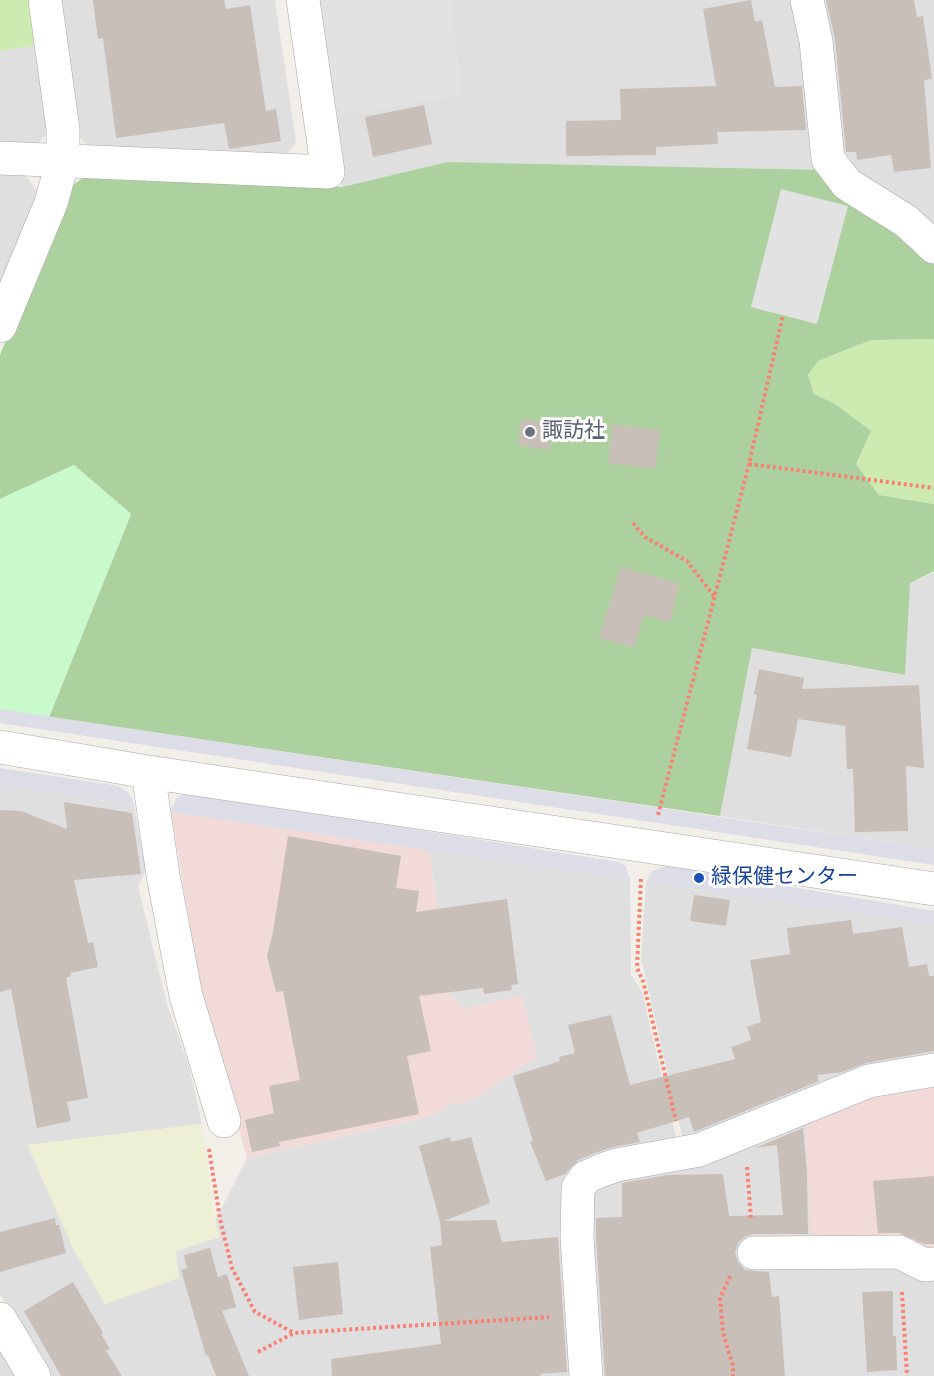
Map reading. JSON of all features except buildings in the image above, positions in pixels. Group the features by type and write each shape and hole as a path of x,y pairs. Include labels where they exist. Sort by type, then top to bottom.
{"street":[{"path":"0,326 51,204 63,160 63,129 45,0"},
{"path":"0,158 328,172 303,0"},
{"path":"807,0 816,41 828,159 840,193 906,221 934,247"},
{"path":"0,747 148,772 934,889"},
{"path":"148,772 161,865 186,996 224,1121"},
{"path":"586,1376 577,1238 578,1188 586,1177 602,1170 699,1150 869,1081 934,1070"},
{"path":"754,1253 899,1252 925,1265 934,1264"},
{"path":"0,1319 34,1376"}],"path":[{"path":"658,816 749,464 783,315"},
{"path":"749,464 934,488"},
{"path":"633,523 645,537 687,561 714,597"},
{"path":"641,874 637,968 643,981 684,1154"},
{"path":"224,1121 206,1129 219,1219 232,1268 255,1312 294,1333"},
{"path":"899,1252 907,1376"},
{"path":"258,1352 294,1333 583,1314"}],"shaded area":[{"path":"55,0 275,0 296,142 285,157 93,149 73,132"},
{"path":"315,0 450,0 461,95 331,115"},
{"path":"450,0 803,0 826,170 447,162 342,187 331,115 461,95"},
{"path":"812,0 934,0 934,238 842,170"},
{"path":"39,45 51,131 32,148 0,146 0,51"},
{"path":"0,168 21,169 39,194 0,289"},
{"path":"781,189 848,206 817,324 751,307"},
{"path":"934,572 934,849 720,816 752,648 904,675 910,583"},
{"path":"0,709 934,849 934,865 0,723"},
{"path":"0,768 119,786 130,794 134,805 0,785"},
{"path":"0,785 134,805 146,870 138,887 167,1004 189,1067 202,1124 28,1145 73,1248 105,1304 176,1251 219,1237 215,1221 247,1158 415,1120 439,1112 447,1105 469,1102 462,1009 449,993 429,849 630,880 631,974 642,992 678,1145 582,1166 575,1376 48,1376 0,1294"},
{"path":"189,793 618,862 626,866 630,880 171,812 176,799"},
{"path":"171,812 429,849 449,993 462,1009 522,995 537,1057 469,1102 447,1105 439,1112 415,1120 247,1158 201,993"},
{"path":"667,866 934,911 934,924 646,882 652,871"},
{"path":"646,882 934,924 934,1059 690,1141 682,1135 641,958"},
{"path":"934,1082 934,1262 812,1249 805,1118 873,1091"},
{"path":"805,1118 934,1266 934,1376 597,1376 590,1188"},
{"path":"0,1344 19,1376 0,1376"}],"green space":[{"path":"0,0 33,0 39,45 0,51"},
{"path":"447,162 826,170 934,255 934,339 871,340 818,361 808,375 814,394 835,404 871,431 856,464 879,495 934,504 934,571 910,583 905,675 752,648 720,816 49,717 131,514 74,465 0,499 0,355 67,189 87,175 342,187"},
{"path":"934,339 934,504 879,495 856,464 835,404 814,394 808,375 818,361 871,340"},
{"path":"74,465 131,514 49,717 0,709 0,499"},
{"path":"202,1124 215,1221 220,1237 176,1251 179,1278 105,1304 73,1248 27,1145"}],"place":[{"name":"諏訪社","path":"530,432"},
{"name":"緑保健センター","path":"699,878"}]}
